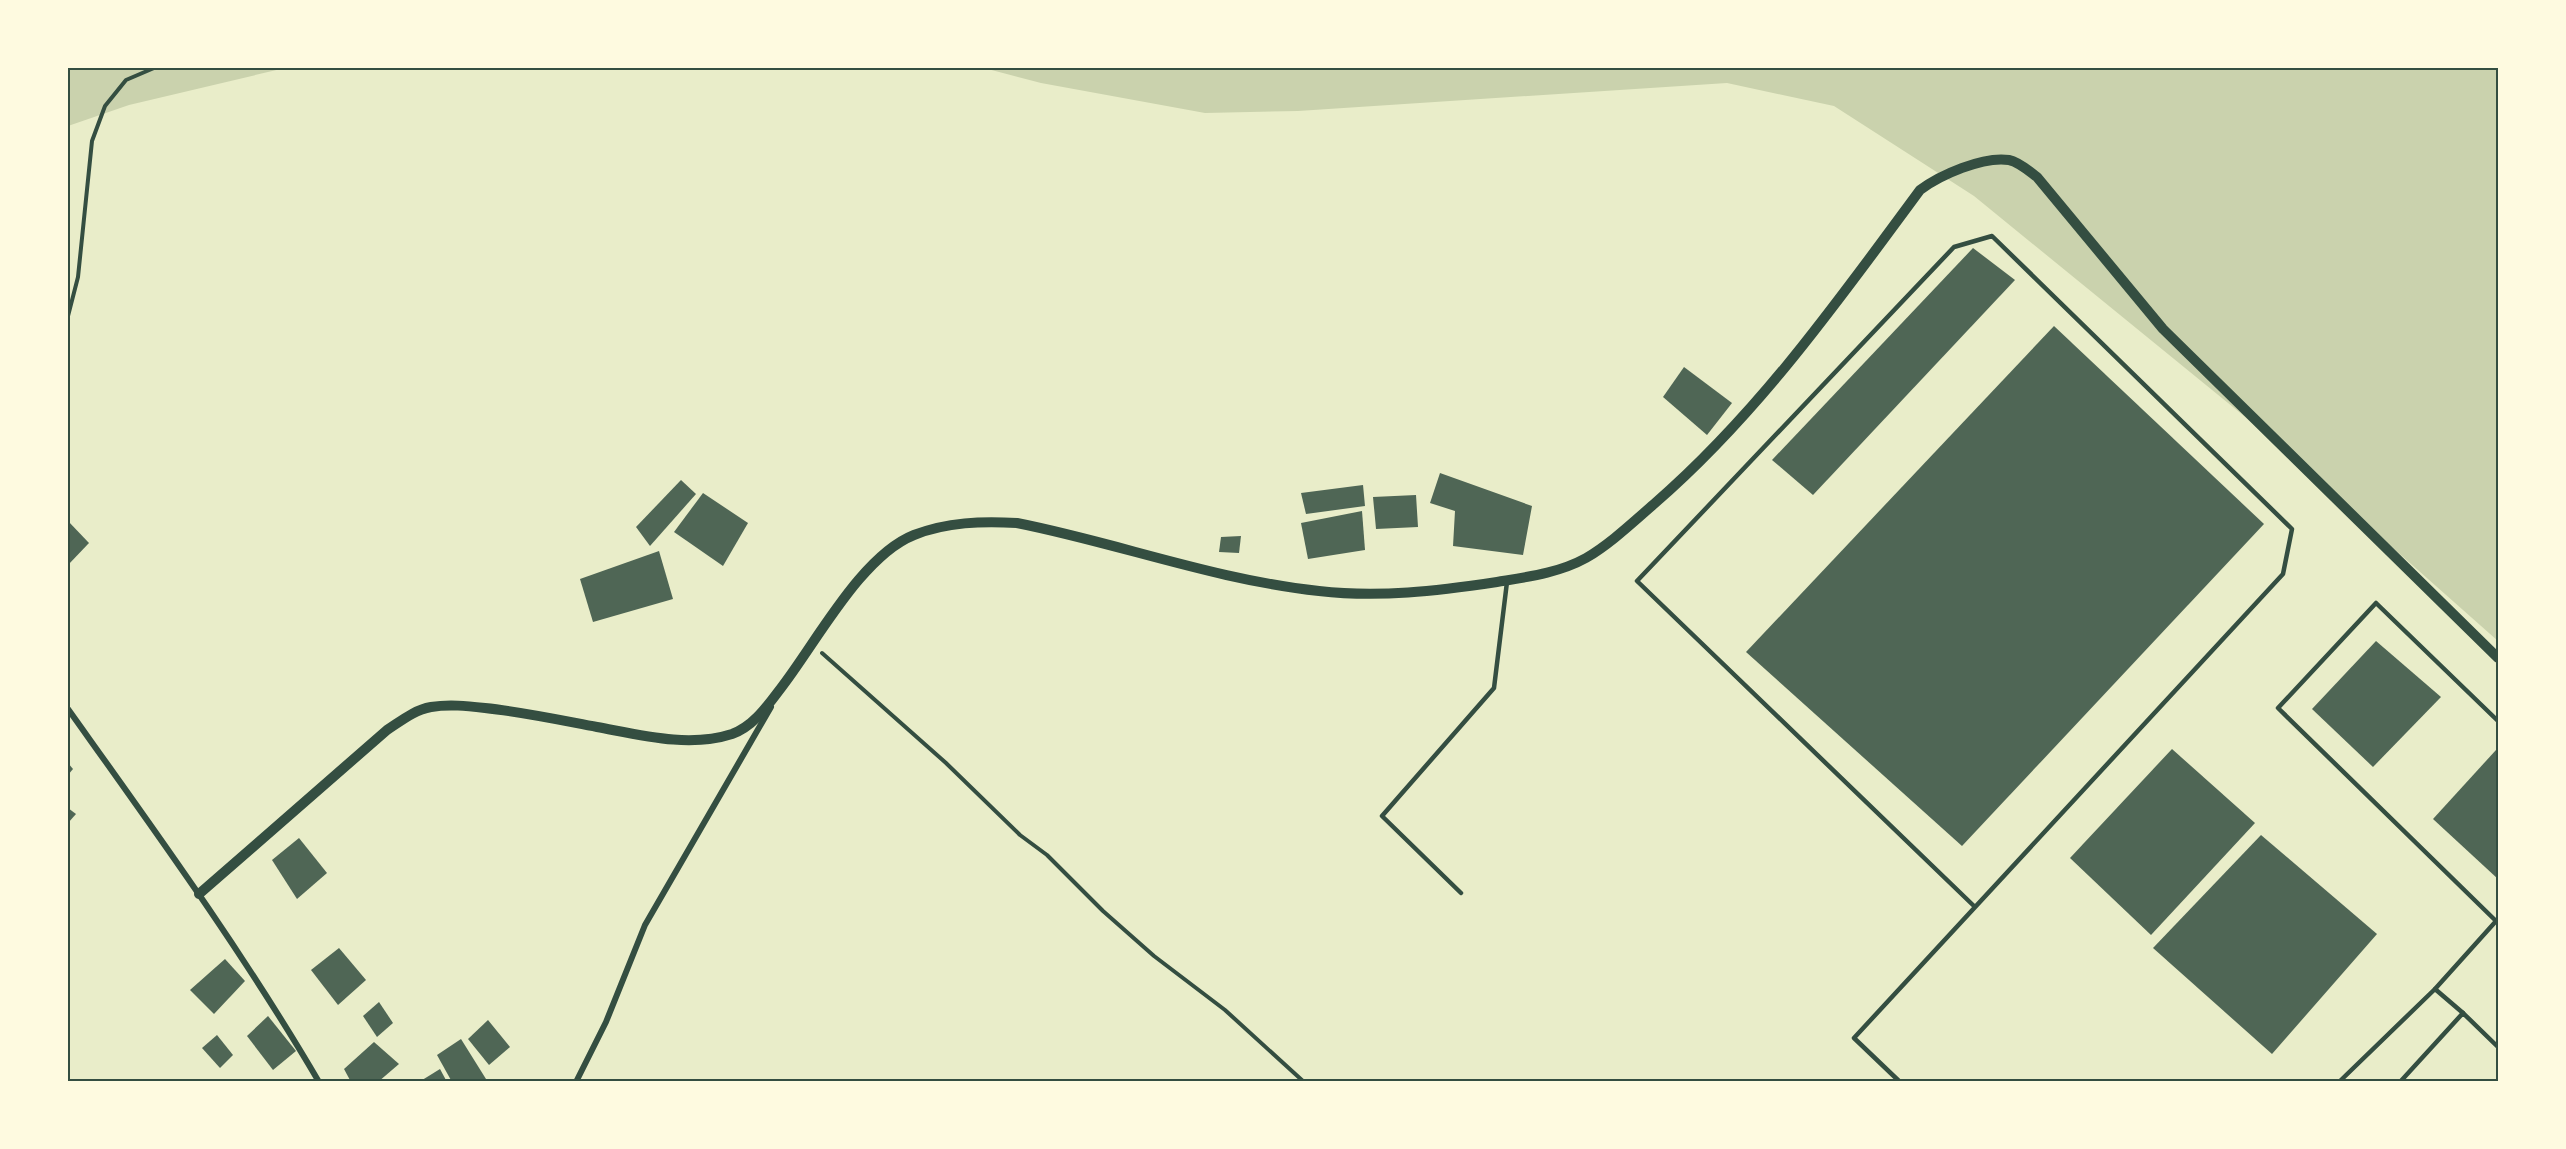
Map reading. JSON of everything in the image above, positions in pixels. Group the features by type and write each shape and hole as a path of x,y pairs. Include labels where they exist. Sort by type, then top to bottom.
{"street":[{"path":"200,894 387,730 416,712 448,705 477,707 677,740 733,734 759,715 861,577 888,551 912,536 958,524 987,521 1017,524 1254,582 1359,595 1400,595 1507,580 1564,568 1587,557 1627,527 1677,484 1738,421 1798,352 1920,190 1935,179 1971,165 2009,160 2037,177 2163,329 2499,658"},
{"path":"576,1082 606,1022 645,925 786,681"},
{"path":"68,709 200,894 284,1022 319,1082"}],"lane":[{"path":"1900,1082 1854,1038 2283,574 2292,530 1992,236 1954,247 1636,581 1975,907"},
{"path":"1461,893 1382,816 1494,688 1507,580"},
{"path":"2339,1082 2435,989 2498,920 2278,708 2376,603 2499,721"},
{"path":"2435,989 2499,1047"},
{"path":"2400,1082 2463,1013"}],"path":[{"path":"68,316 78,277 93,141 105,106 126,80 154,68"},
{"path":"812,645 946,763 1020,835 1047,855 1103,911 1154,956 1225,1010 1304,1082"}],"green space":[{"path":"68,68 285,68 129,105 68,126"},
{"path":"984,68 2498,68 2498,641 2244,416 1974,196 1834,106 1727,83 1298,111 1205,113 1041,83"}],"building":[{"path":"1973,248 2015,280 1813,495 1772,460"},
{"path":"2054,326 2264,524 1962,846 1746,652"},
{"path":"1684,367 1732,403 1707,435 1663,397"},
{"path":"1440,473 1532,506 1523,555 1453,546 1455,511 1430,503"},
{"path":"681,480 696,494 650,546 636,527"},
{"path":"1363,485 1365,506 1306,514 1301,493"},
{"path":"703,493 748,523 723,566 674,532"},
{"path":"1416,495 1418,527 1376,529 1373,497"},
{"path":"1362,511 1365,550 1308,559 1301,523"},
{"path":"68,521 89,543 68,565"},
{"path":"1241,536 1239,553 1219,552 1221,537"},
{"path":"659,551 673,599 593,622 580,579"},
{"path":"2376,641 2441,697 2373,767 2312,709"},
{"path":"2172,749 2255,823 2151,935 2070,858"},
{"path":"2496,750 2498,752 2498,879 2433,819"},
{"path":"68,763 73,769 68,775"},
{"path":"68,808 76,814 68,823"},
{"path":"2261,835 2377,934 2272,1054 2153,948"},
{"path":"299,838 327,873 297,899 272,860"},
{"path":"339,948 366,980 338,1005 311,970"},
{"path":"225,959 245,981 214,1014 190,990"},
{"path":"379,1002 393,1023 377,1037 363,1016"},
{"path":"268,1016 296,1051 273,1070 247,1036"},
{"path":"488,1020 510,1047 489,1065 468,1039"},
{"path":"217,1035 233,1055 220,1068 202,1048"},
{"path":"461,1039 486,1079 482,1082 452,1082 437,1055"},
{"path":"374,1042 399,1064 378,1082 351,1082 344,1069"},
{"path":"440,1069 447,1082 419,1082"}]}
